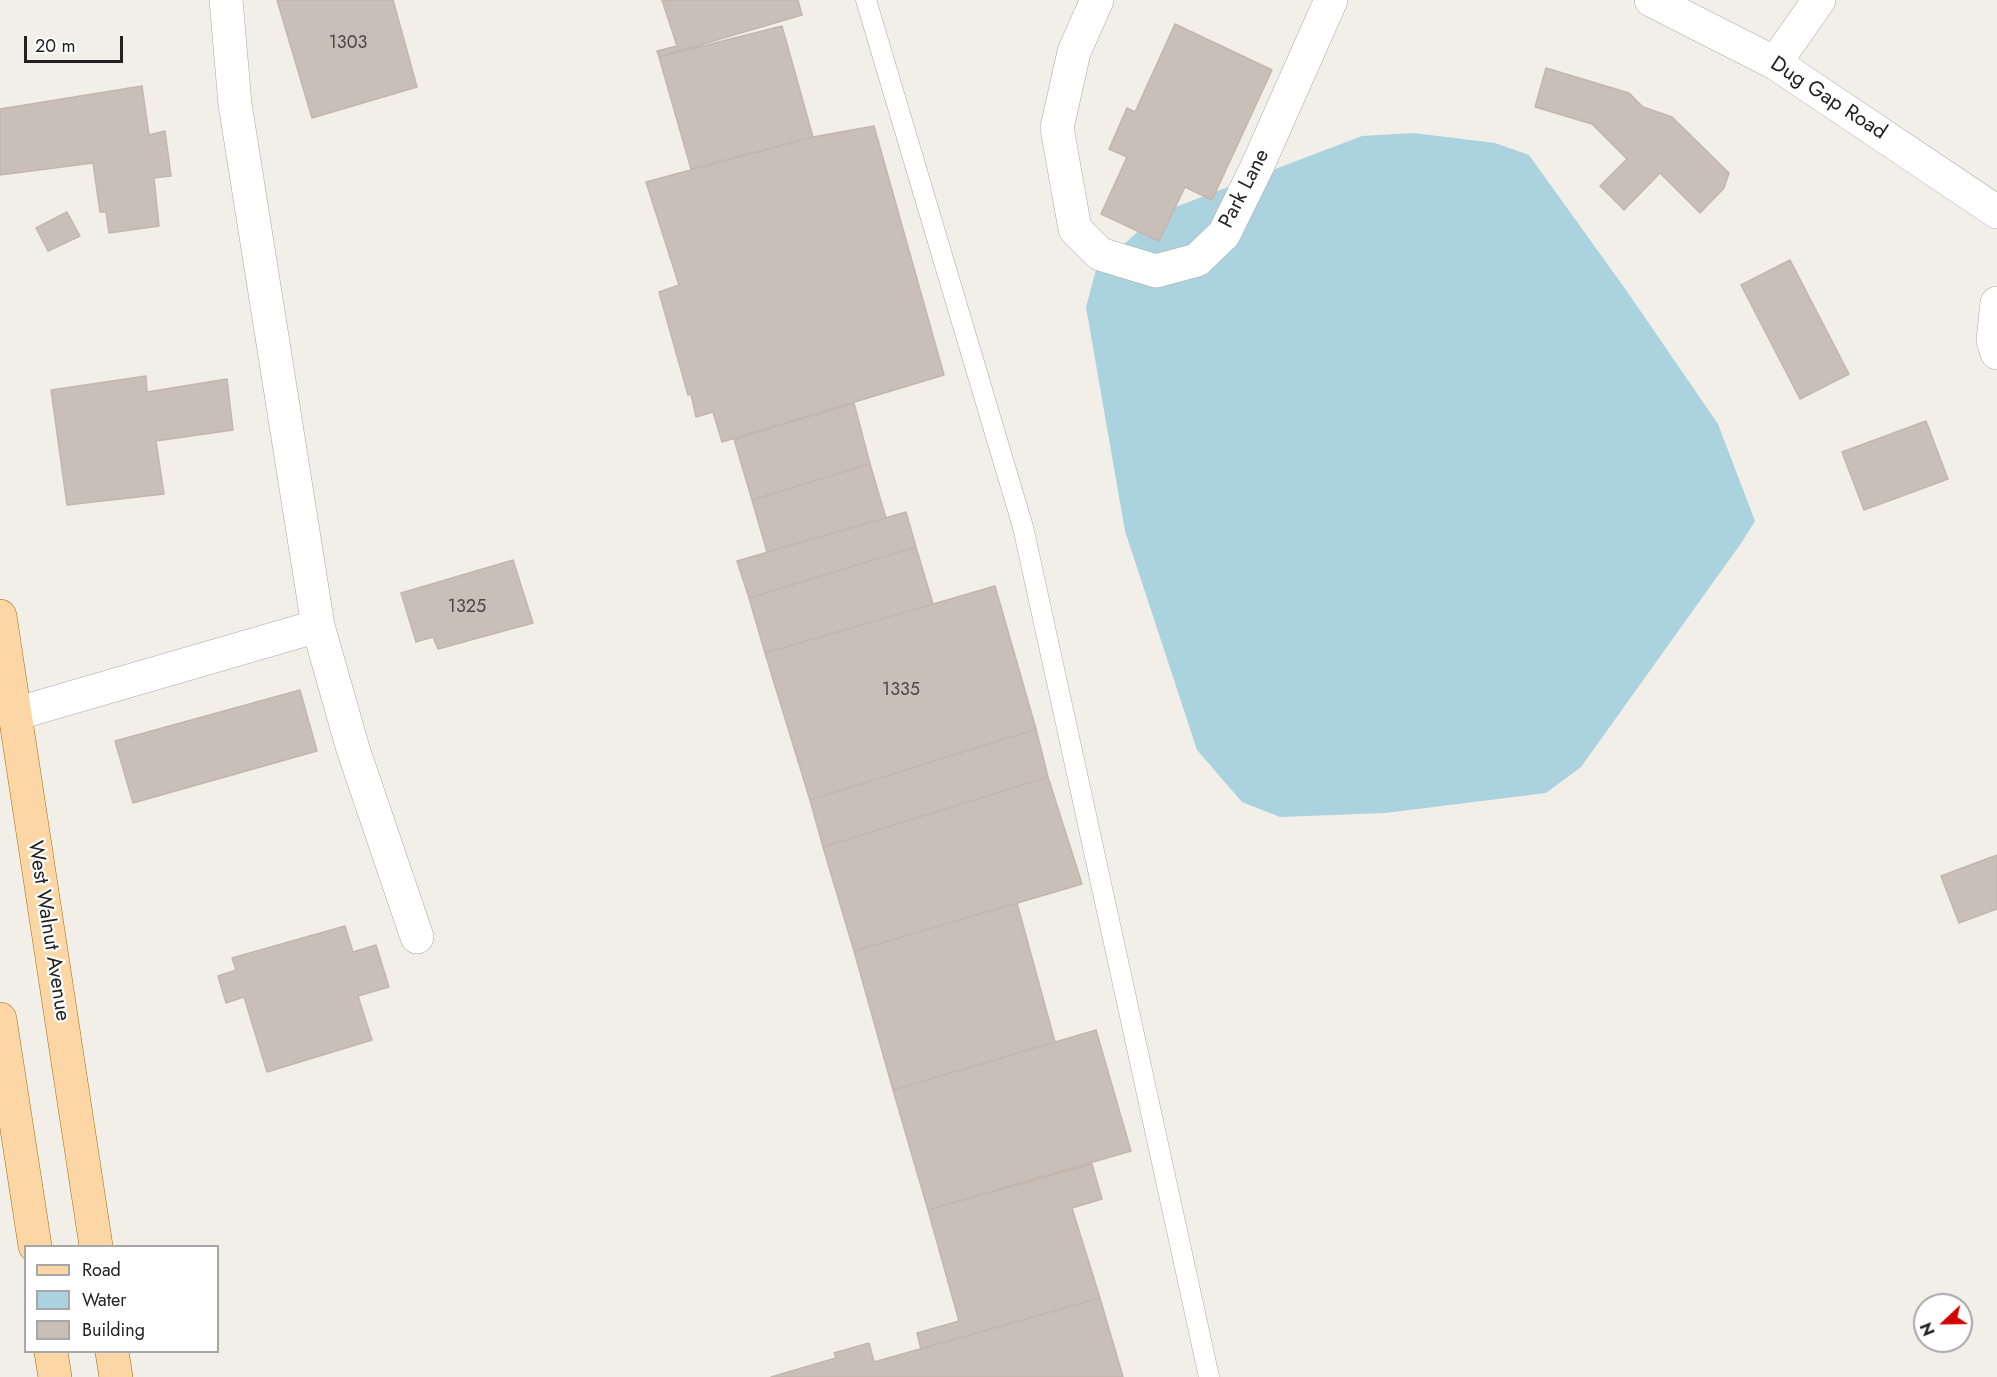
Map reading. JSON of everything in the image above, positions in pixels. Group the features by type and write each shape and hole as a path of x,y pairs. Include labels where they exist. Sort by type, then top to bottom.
{"main road":[{"name":"West Walnut Avenue","path":"0,616 96,1245"},
{"path":"0,1018 35,1245"},
{"path":"51,1353 55,1377"},
{"path":"112,1353 116,1377"}],"street":[{"path":"226,0 235,104 318,626 353,749 417,937"},
{"name":"Park Lane","path":"1096,0 1074,52 1057,128 1075,229 1100,254 1156,271 1197,260 1224,234 1257,167 1331,0"},
{"name":"Dug Gap Road","path":"1650,0 1775,63 1997,212"},
{"path":"1775,63 1819,0"},
{"path":"1997,303 1993,340 1997,352"},
{"path":"15,714 318,626"}],"lane":[{"path":"866,0 1023,527 1209,1377"}],"water":[{"path":"1414,133 1495,143 1529,155 1718,424 1755,521 1581,767 1546,793 1385,813 1280,817 1242,802 1197,750 1125,531 1086,307 1096,270 1157,214 1362,136"}],"building":[{"path":"277,0 393,0 417,87 312,118"},
{"path":"662,0 798,0 802,15 659,57 657,51 677,46"},
{"path":"1175,24 1272,70 1212,200 1185,187 1159,241 1101,214 1127,157 1109,149 1127,108 1135,112"},
{"path":"782,26 813,137 691,169 659,57"},
{"path":"1546,68 1629,93 1643,107 1672,117 1729,173 1724,188 1700,213 1660,173 1624,210 1600,186 1627,159 1592,124 1535,107"},
{"path":"142,86 149,135 165,131 171,176 154,178 159,226 109,233 106,212 100,212 93,163 0,175 0,109"},
{"path":"874,126 944,375 722,442 713,412 696,417 691,394 688,395 659,292 679,285 646,182 813,137"},
{"path":"67,212 80,236 48,251 36,228"},
{"path":"1790,260 1849,374 1800,399 1741,285"},
{"path":"146,376 147,392 227,379 233,430 156,441 164,494 67,505 51,390"},
{"path":"854,403 870,464 752,500 734,439"},
{"path":"1926,421 1948,479 1864,510 1842,452"},
{"path":"870,464 886,518 767,552 752,500"},
{"path":"906,512 916,547 749,598 737,561"},
{"path":"916,547 933,604 765,653 749,598"},
{"path":"513,560 533,623 438,649 433,637 416,642 401,593"},
{"path":"995,586 1036,729 810,800 765,653"},
{"path":"300,690 317,751 133,803 115,741"},
{"path":"1036,729 1048,777 823,847 810,800"},
{"path":"1048,777 1082,884 854,951 823,847"},
{"path":"1997,855 1997,909 1959,923 1941,876"},
{"path":"1017,903 1055,1042 893,1090 854,951"},
{"path":"345,926 353,952 376,945 389,987 358,996 372,1040 267,1072 244,997 226,1003 218,976 236,970 232,958"},
{"path":"1096,1030 1131,1151 928,1210 893,1090"},
{"path":"1092,1164 1102,1199 1072,1208 1100,1298 921,1349 917,1333 959,1321 928,1210"},
{"path":"1100,1298 1123,1377 771,1377 836,1358 834,1353 869,1343 874,1362"}]}
